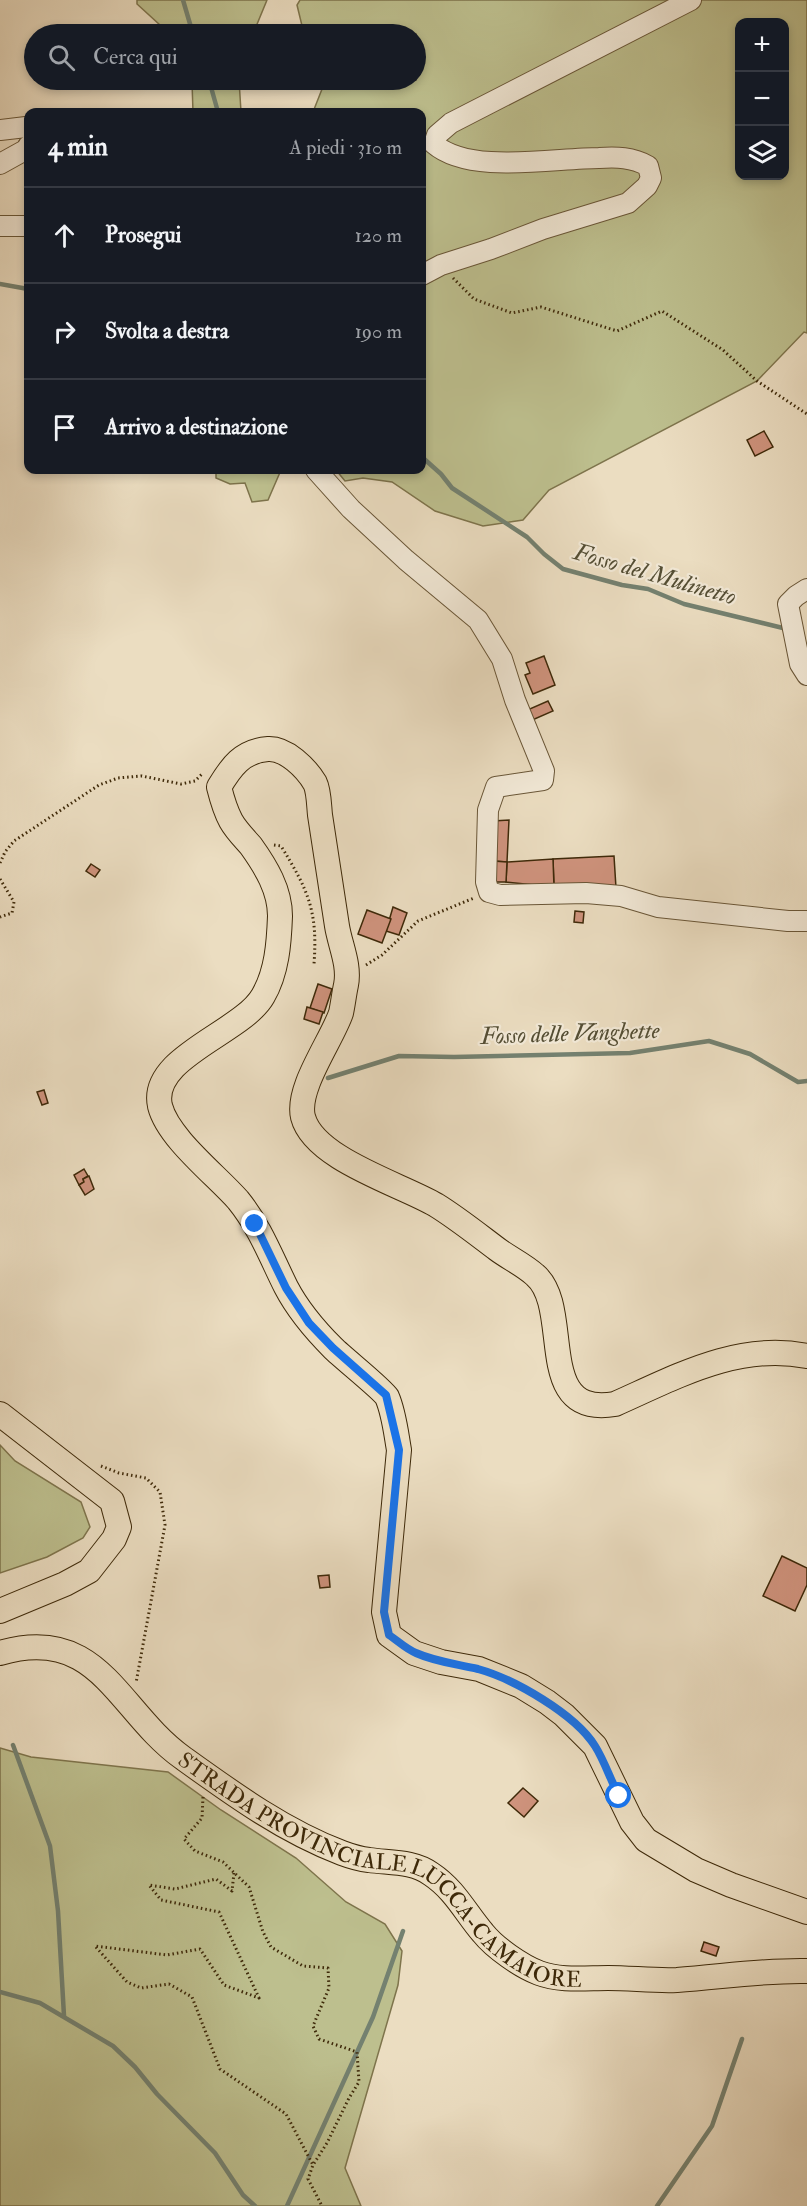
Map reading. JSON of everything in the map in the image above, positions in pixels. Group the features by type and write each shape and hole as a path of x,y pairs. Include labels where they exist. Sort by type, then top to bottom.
{"main road":[{"path":"807,1356 760,1352 713,1361 615,1404 600,1407 583,1402 568,1388 563,1375 554,1318 548,1296 537,1276 437,1206 409,1190 354,1166 326,1150 310,1134 303,1115 304,1097 313,1071 341,1013 348,975 337,928 316,784 291,755 274,749 257,750 243,756 230,768 219,787 223,802 232,823 259,859 274,885 280,914 273,975 262,998 242,1018 173,1067 162,1082 158,1094 159,1102 173,1132 238,1202 255,1224 286,1288 309,1323 333,1348 386,1395 399,1450 384,1612 389,1635 414,1653 441,1662 479,1670 521,1686 548,1702 595,1746 605,1771 632,1821 646,1840 696,1870 730,1885 807,1912"},
{"path":"0,1414 112,1501 119,1527 114,1539 89,1571 66,1584 0,1611"},
{"name":"STRADA PROVINCIALE LUCCA-CAMAIORE","path":"0,1653 20,1647 38,1646 76,1655 88,1662 105,1676 160,1740 204,1773 282,1826 312,1840 342,1853 367,1860 406,1863 429,1872 460,1900 488,1940 517,1962 539,1973 562,1978 676,1980 774,1971 807,1971"}],"street":[{"path":"426,273 441,265 543,229 628,203 647,186 651,178 648,166 636,159 572,158 486,163 465,160 444,153 434,144 437,135 451,123 691,0"},
{"path":"0,130 24,127"},
{"path":"0,164 24,151"},
{"path":"0,226 24,226"},
{"path":"320,474 351,509 382,538 478,620 502,659 515,700 544,771 543,780 496,787 488,810 486,882 489,892 500,895 597,894 621,896 658,907 807,921"},
{"path":"807,589 788,604 800,664 807,675"}],"path":[{"path":"441,265 474,299 512,313 541,307 616,331 662,311 723,350 757,381 807,414"},
{"path":"0,863 14,841 99,785 118,778 142,776 181,784 195,781 208,766"},
{"path":"0,879 14,902 12,913 0,917"},
{"path":"348,975 382,955 418,921 489,892"},
{"path":"204,1773 202,1818 184,1839 195,1851 223,1862 249,1887 263,1932 271,1947 303,1966 328,1968 329,1988 313,2026 319,2039 357,2052 359,2082 313,2165 308,2179 322,2206"},
{"path":"234,1873 232,1891 216,1879 175,1889 149,1885 160,1900 219,1912 259,1998 225,1985 200,1949 167,1955 95,1946 127,1982 141,1988 169,1984 192,1997 220,2069 286,2114 313,2165"}],"green space":[{"path":"137,0 267,0 257,24 159,24 137,4"},
{"path":"300,0 807,0 807,333 804,332 757,381 549,490 523,520 483,526 435,511 392,482 363,478 345,481 339,474 426,474 426,108 315,108 322,90 426,90 426,24 302,24 297,5"},
{"path":"192,90 240,90 241,108 193,108"},
{"path":"216,474 279,474 268,500 252,502 245,483 230,484 216,478"},
{"path":"0,1445 15,1461 81,1502 90,1527 83,1538 47,1557 0,1573"},
{"path":"0,1748 31,1757 168,1772 221,1810 296,1858 346,1902 385,1924 402,1951 398,1985 345,2168 361,2206 0,2206"}],"building":[{"path":"764,431 773,447 755,456 747,440"},
{"path":"544,656 555,685 533,694 525,675 530,673 526,663"},
{"path":"548,701 553,711 530,721 525,711"},
{"path":"509,820 507,862 493,861 493,821"},
{"path":"614,856 616,888 554,887 553,859"},
{"path":"553,859 554,887 506,882 507,862"},
{"path":"493,861 507,862 506,882 491,882"},
{"path":"91,864 100,870 95,877 86,871"},
{"path":"393,907 407,913 399,935 386,931"},
{"path":"367,910 391,919 382,943 358,934"},
{"path":"575,911 584,912 583,923 574,922"},
{"path":"318,984 332,989 324,1013 310,1008"},
{"path":"307,1007 323,1012 319,1024 304,1019"},
{"path":"44,1090 48,1103 42,1105 37,1092"},
{"path":"84,1169 88,1176 79,1185 74,1175"},
{"path":"89,1176 94,1189 85,1195 79,1185"},
{"path":"782,1556 807,1568 807,1585 795,1611 763,1596"},
{"path":"329,1575 330,1587 320,1588 318,1576"},
{"path":"523,1788 538,1801 524,1817 508,1803"},
{"path":"704,1942 719,1947 716,1956 701,1951"}],"waterway":[{"name":"Fosso del Mulinetto","path":"183,0 190,24"},
{"name":"Fosso del Mulinetto","path":"212,90 217,108"},
{"path":"0,284 24,288"},
{"name":"Fosso del Mulinetto","path":"426,461 452,488 527,537 563,569 622,585 648,589 684,604 787,629"},
{"name":"Fosso delle Vanghette","path":"328,1078 399,1056 630,1053 709,1041 750,1054 798,1082 807,1081"},
{"path":"13,1745 50,1846 58,1911 64,2016"},
{"path":"287,2206 373,2017 403,1931"},
{"path":"0,1992 40,2003 113,2046 215,2153 243,2195 255,2206"},
{"path":"657,2206 712,2126 742,2039"}],"route":[{"path":"255,1224 286,1288 309,1323 364,1377 386,1395 399,1450 384,1612 389,1635 414,1653 441,1662 479,1670 521,1686 548,1702 595,1746 605,1771 619,1796"}]}
